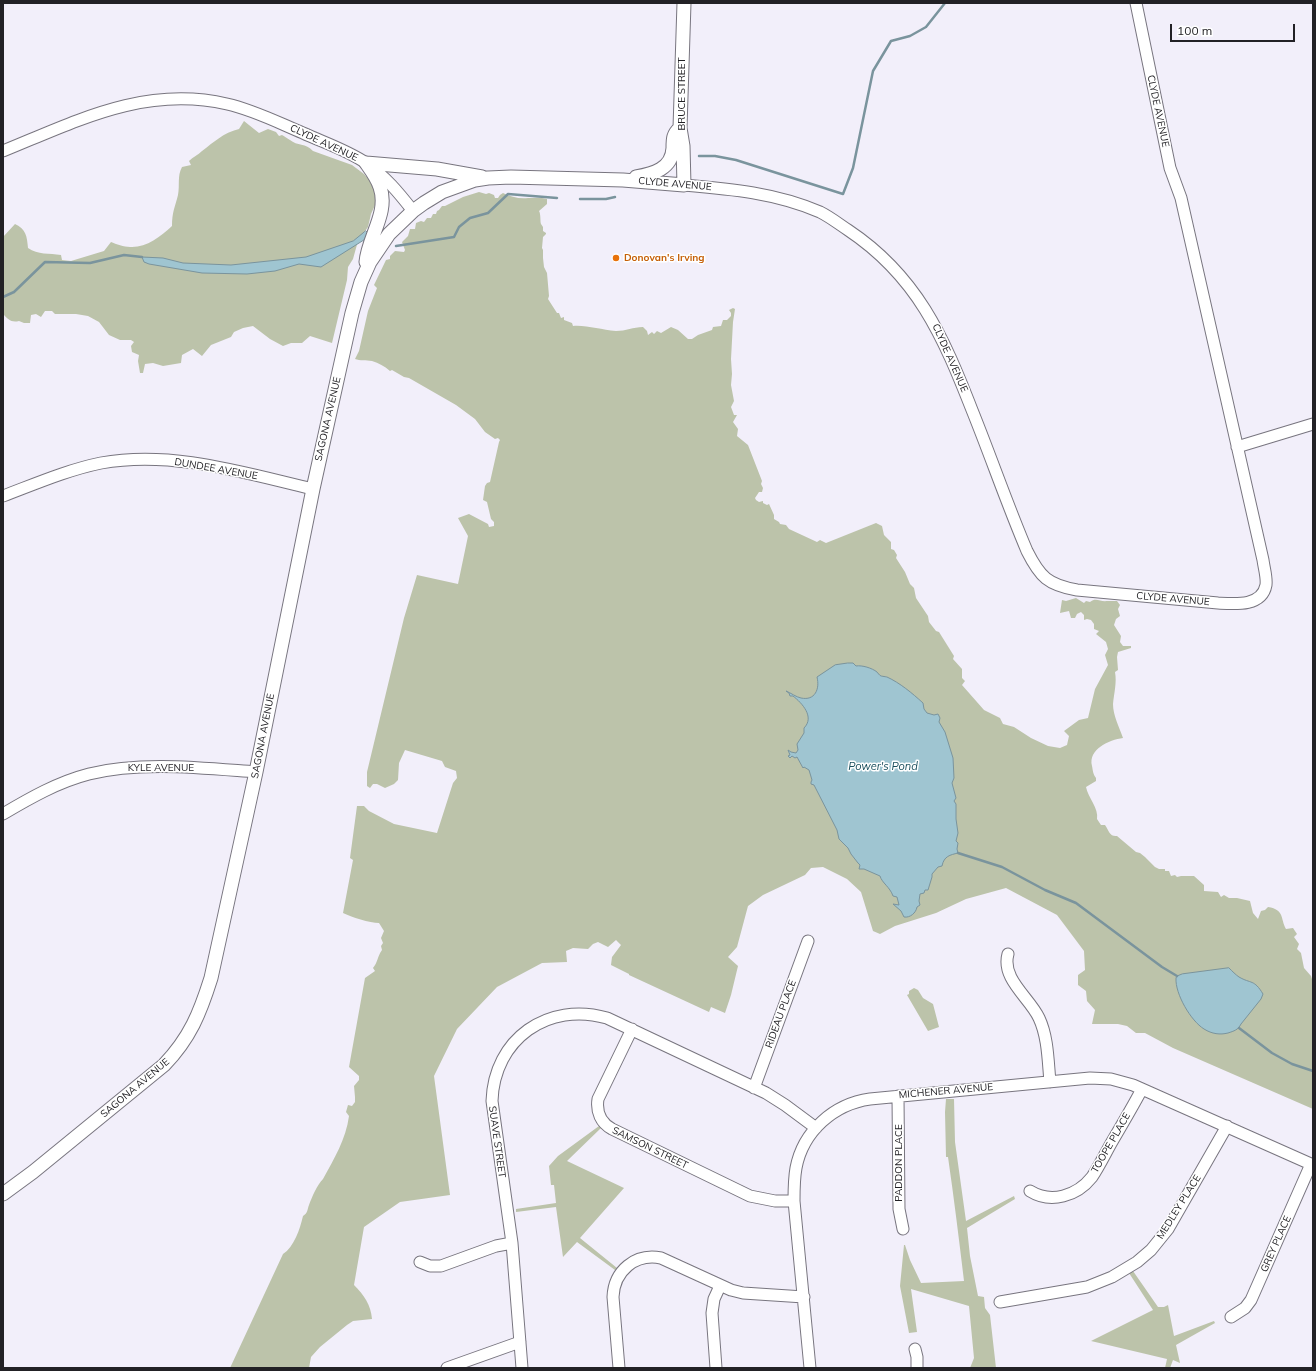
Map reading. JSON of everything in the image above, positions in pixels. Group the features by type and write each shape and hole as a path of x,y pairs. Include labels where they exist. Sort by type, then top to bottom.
{"main road":[{"name":"BRUCE STREET","path":"684,3 680,128 683,146 684,185"},
{"path":"623,180 655,173 666,166 672,155 674,134 680,128"},
{"path":"366,163 437,169 488,178"},
{"path":"365,271 366,256 380,214 382,200 378,182 366,163"},
{"name":"CLYDE AVENUE","path":"413,211 432,197 453,188 488,178 511,177 623,180 684,185"},
{"name":"SAGONA AVENUE","path":"3,1194 33,1172 154,1074 174,1055 189,1033 202,1007 211,978 256,772 313,489 352,313 365,271 375,254 389,234 413,211"}],"street":[{"name":"CLYDE AVENUE","path":"684,185 728,189 776,197 822,213 864,241 898,273 922,302 946,346 1019,533 1035,568 1045,577 1060,587 1089,591 1218,603 1238,604 1252,601 1262,593 1266,577 1181,198 1170,168 1136,3"},
{"name":"CLYDE AVENUE","path":"3,151 111,108 140,102 191,98 228,104 252,111 344,150 366,163 391,184 413,211"},
{"path":"1237,447 1313,424"},
{"name":"DUNDEE AVENUE","path":"3,496 79,468 102,463 136,460 195,463 313,489"},
{"name":"KYLE AVENUE","path":"3,814 60,784 89,774 112,770 141,767 169,767 256,772"},
{"name":"RIDEAU PLACE","path":"754,1088 808,942"},
{"path":"1008,954 1007,967 1011,977 1036,1011 1044,1029 1050,1082"},
{"name":"SUAVE STREET","path":"522,1368 512,1243 492,1092 496,1073 504,1056 515,1042 528,1030 544,1021 560,1015 593,1014 608,1018 754,1088 785,1105 816,1128"},
{"name":"SAMSON STREET","path":"632,1029 598,1099 598,1112 604,1124 750,1196 775,1201 794,1201"},
{"name":"MICHENER AVENUE","path":"810,1368 794,1201 794,1180 798,1161 803,1148 816,1128 832,1114 851,1104 863,1100 898,1096 1104,1078 1126,1082 1312,1164"},
{"name":"TOOPE PLACE","path":"1030,1191 1041,1197 1060,1198 1071,1194 1083,1186 1095,1172 1142,1089"},
{"name":"PADDON PLACE","path":"898,1096 899,1209 903,1229"},
{"name":"MEDLEY PLACE","path":"1000,1302 1087,1287 1112,1277 1136,1262 1151,1250 1168,1229 1227,1126"},
{"name":"GREY PLACE","path":"1231,1317 1241,1312 1251,1300 1312,1164"},
{"path":"420,1262 430,1266 441,1266 496,1246 512,1243"},
{"path":"619,1368 613,1291 618,1276 630,1264 641,1258 661,1258 720,1286 743,1293 804,1297"},
{"path":"716,1368 712,1313 714,1299 720,1286"},
{"path":"448,1368 520,1342"},
{"path":"915,1349 917,1368"}],"green space":[{"path":"244,121 259,133 268,129 276,132 279,136 282,135 293,142 310,148 313,151 352,165 364,174 374,189 376,203 371,214 368,227 358,241 353,259 348,267 347,280 332,343 310,336 302,343 291,343 283,346 270,339 253,326 234,332 231,337 211,345 202,356 193,349 182,355 181,363 163,366 153,363 145,364 143,373 140,373 138,361 139,355 132,352 131,346 134,342 131,340 120,340 109,335 99,322 88,316 76,314 55,314 52,311 45,311 41,317 36,314 31,315 30,323 24,323 12,321 3,314 3,237 15,224 24,231 28,248 40,253 61,255 62,260 71,261 104,251 111,242 130,247 147,244 158,238 172,226 182,167 191,165 189,161 219,138 239,129"},
{"path":"479,192 486,194 489,193 494,195 495,198 498,198 503,193 518,198 547,199 547,204 539,211 543,231 546,233 543,237 542,248 544,267 547,273 548,299 561,318 564,317 564,320 572,323 573,326 584,326 616,331 643,327 647,331 648,335 652,332 654,334 657,331 661,333 671,327 678,330 688,339 692,339 712,330 713,327 721,326 723,320 727,320 731,316 729,310 733,308 735,309 731,359 731,385 734,401 731,407 734,415 737,415 733,422 738,429 737,436 748,445 762,481 762,492 759,492 755,498 756,500 759,502 763,501 763,503 767,505 769,504 774,515 774,519 780,524 786,525 789,529 817,542 820,540 826,543 876,523 882,526 884,535 891,542 891,549 894,550 897,555 896,558 905,572 910,584 914,588 916,598 928,616 929,622 936,631 939,632 954,656 953,659 962,669 962,678 965,681 962,685 984,710 1000,718 1003,724 1014,727 1031,738 1048,746 1060,748 1067,745 1069,736 1064,731 1079,720 1088,718 1095,689 1108,665 1105,655 1108,649 1106,642 1096,634 1099,631 1094,629 1094,624 1091,620 1084,620 1084,615 1081,612 1077,614 1075,618 1071,618 1069,611 1060,613 1062,600 1066,601 1076,598 1084,603 1086,601 1090,602 1096,600 1117,601 1120,605 1118,609 1120,616 1116,619 1114,625 1121,636 1120,642 1123,646 1131,646 1131,648 1118,652 1118,670 1115,672 1116,684 1113,708 1116,721 1123,738 1106,743 1096,750 1093,755 1092,766 1096,781 1086,787 1095,807 1097,819 1101,825 1105,825 1111,835 1117,836 1136,852 1145,857 1155,867 1169,871 1171,876 1194,876 1204,885 1204,891 1218,892 1221,897 1224,895 1229,898 1250,901 1253,913 1258,919 1261,911 1268,907 1273,908 1280,912 1286,929 1293,928 1297,934 1294,937 1299,944 1297,949 1301,953 1304,968 1311,976 1313,982 1313,1109 1173,1048 1145,1033 1136,1033 1127,1026 1118,1024 1092,1024 1095,1010 1087,1001 1086,991 1078,985 1078,975 1085,970 1084,951 1057,915 1006,888 966,899 936,913 895,926 880,934 873,931 861,892 847,879 823,867 811,868 805,875 763,895 748,906 737,947 728,957 738,966 725,1013 711,1007 709,1012 629,975 611,965 612,957 621,945 616,940 608,947 598,942 593,944 588,949 573,948 566,951 567,962 542,963 497,987 457,1029 434,1076 450,1195 400,1202 364,1227 354,1285 366,1300 372,1319 353,1321 347,1325 320,1347 311,1357 309,1368 230,1368 283,1254 293,1242 303,1216 307,1213 315,1191 339,1149 349,1116 346,1112 348,1105 352,1106 355,1102 354,1086 359,1080 359,1076 349,1067 365,978 375,971 373,968 382,950 381,946 383,943 381,938 384,931 379,923 361,920 343,913 353,860 350,858 357,806 364,806 369,811 394,824 437,833 453,783 457,778 456,771 445,767 442,761 405,750 399,763 398,780 394,784 385,788 377,784 373,784 370,788 367,786 367,772 404,618 417,575 458,584 468,536 458,518 469,514 488,524 489,527 494,526 487,502 483,500 485,486 490,482 500,440 498,438 495,439 485,432 475,419 456,405 409,378 404,377 392,370 390,371 375,362 355,359 359,351 368,311 377,288 374,285 386,260 390,259 390,256 395,251 404,252 405,250 402,242 408,236 410,229 415,229 416,223 421,221 424,222 427,218 431,218 433,214 436,214 442,206"},
{"path":"914,988 918,990 923,998 933,1004 939,1027 928,1031 907,995 909,994 909,991"},
{"path":"946,1099 954,1099 955,1142 966,1221 1014,1196 1015,1199 967,1228 970,1256 978,1296 984,1297 985,1308 990,1315 996,1368 970,1368 974,1358 969,1306 911,1289 917,1332 909,1333 900,1286 904,1245 921,1283 964,1281 948,1157 946,1157"},
{"path":"599,1126 601,1128 567,1161 624,1188 580,1238 617,1268 615,1270 577,1242 563,1257 556,1207 516,1212 516,1209 556,1203 554,1185 551,1185 549,1166 558,1156"},
{"path":"1133,1271 1158,1307 1168,1305 1174,1336 1214,1321 1215,1323 1176,1345 1180,1363 1173,1360 1170,1368 1165,1368 1167,1359 1091,1341 1153,1310 1129,1273"}],"water":[{"path":"366,231 369,234 367,238 321,267 299,264 275,271 247,274 202,273 149,264 144,262 142,257 163,258 183,263 231,265 306,257 353,241"},
{"name":"Power's Pond","path":"848,663 870,668 881,676 892,679 906,688 923,703 924,709 927,713 934,715 938,714 940,718 939,722 945,732 953,758 954,778 952,783 956,798 954,801 956,804 958,833 956,841 958,843 958,853 950,855 946,858 942,866 938,867 932,874 928,890 925,890 924,893 920,894 920,905 914,913 908,917 904,917 901,911 893,904 899,905 897,897 893,896 880,876 864,869 859,869 860,865 848,848 839,839 837,830 814,785 811,784 812,780 809,770 804,767 803,768 797,757 795,758 792,756 790,758 788,756 790,755 788,750 796,753 798,750 797,744 804,733 808,715 800,702 793,696 790,696 786,691 799,697 810,698 817,690 817,677 835,665"},
{"path":"1229,968 1239,977 1255,984 1263,994 1261,999 1237,1029 1225,1034 1213,1033 1204,1029 1189,1014 1178,992 1176,978 1182,974"}],"waterway":[{"path":"699,156 715,156 736,160 843,194 853,168 873,71 891,41 910,36 926,27 945,3"},
{"path":"396,246 454,237 459,227 470,218 488,213 508,194 557,198"},
{"path":"580,199 606,199 615,197"},
{"path":"3,297 14,292 45,262 90,263 124,255 142,257"},
{"path":"958,853 1002,867 1045,890 1076,903 1162,967 1177,976"},
{"path":"1239,1028 1272,1053 1292,1064 1313,1071"}],"place":[{"name":"Donovan's Irving","path":"616,258"}]}
